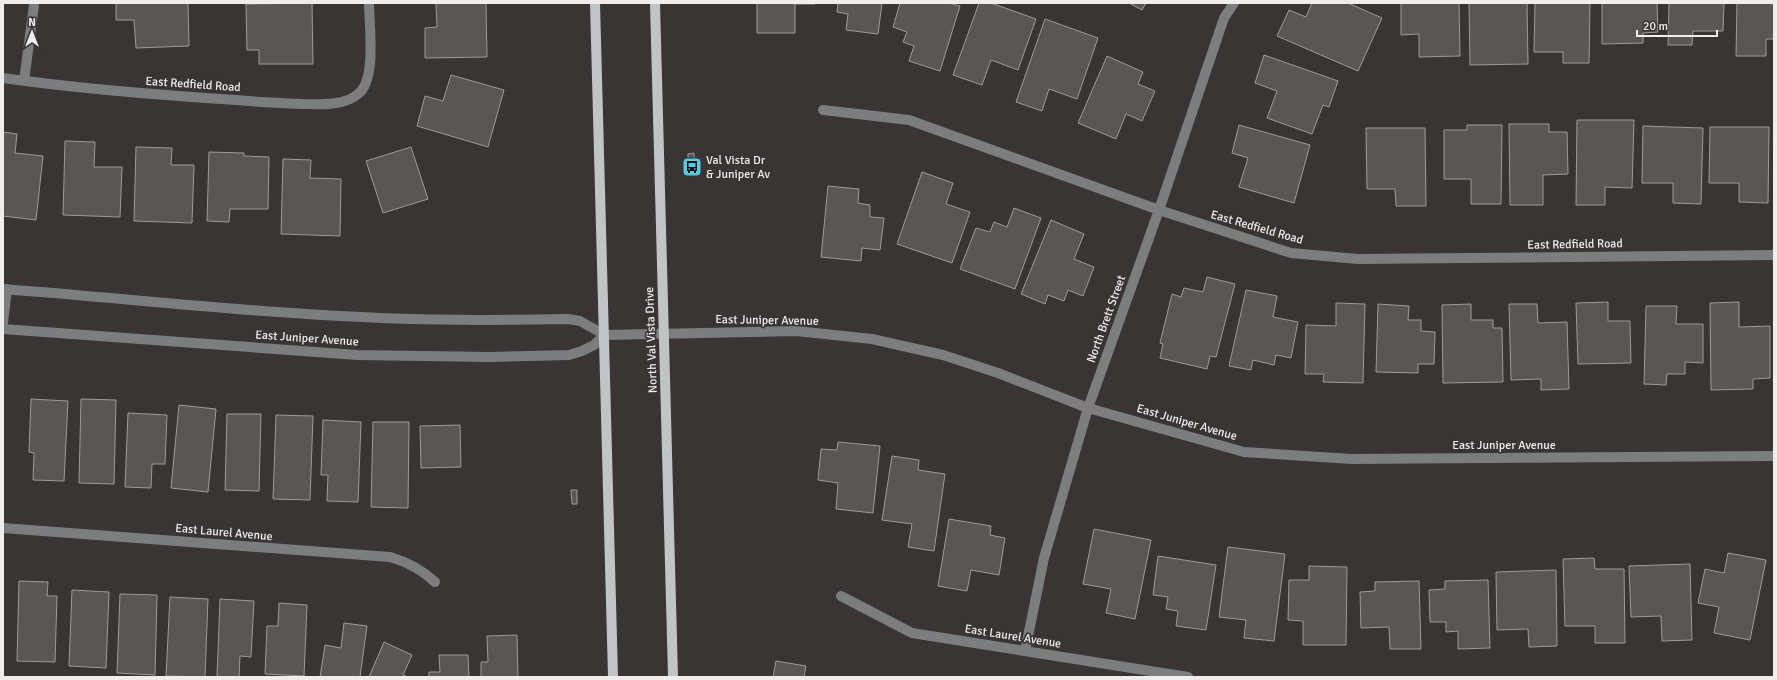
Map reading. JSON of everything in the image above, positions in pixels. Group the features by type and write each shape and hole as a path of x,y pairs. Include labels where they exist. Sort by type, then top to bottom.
{"main road":[{"path":"595,3 613,677"},
{"name":"North Val Vista Drive","path":"655,3 673,677"}],"street":[{"name":"East Redfield Road","path":"3,78 112,91 276,103 335,103 349,100 359,94 365,85 369,72 369,3"},
{"name":"North Brett Street","path":"1025,651 1044,558 1088,408 1159,210 1224,18 1234,3"},
{"path":"24,81 34,5"},
{"name":"East Redfield Road","path":"823,110 909,120 1159,210 1291,253 1358,259 1774,255"},
{"name":"East Juniper Avenue","path":"5,289 225,308 362,317 433,320 568,319 580,321 605,335 796,331 872,339 943,355 998,373 1088,408 1244,452 1352,459 1774,456"},
{"path":"3,323 5,289"},
{"name":"East Juniper Avenue","path":"3,329 357,354 489,357 569,355 594,345 605,335"},
{"name":"East Laurel Avenue","path":"3,528 390,557 408,562 423,571 435,582"},
{"name":"East Laurel Avenue","path":"841,596 912,633 1188,677"}],"building":[{"path":"116,3 188,3 189,46 136,48 134,20 116,20"},
{"path":"312,3 313,64 259,64 259,50 247,50 246,4"},
{"path":"436,3 486,3 487,57 425,58 425,28 437,27"},
{"path":"757,3 815,4 795,4 795,33 757,33"},
{"path":"838,3 882,3 878,34 846,30 848,14 837,12"},
{"path":"900,3 949,3 960,6 940,71 909,61 914,46 903,42 907,32 893,27"},
{"path":"979,3 991,3 1036,19 1018,70 991,60 982,85 953,75"},
{"path":"1129,3 1146,3 1142,10"},
{"path":"1312,3 1348,3 1382,18 1358,71 1277,36 1289,10 1306,17"},
{"path":"1401,3 1459,3 1460,56 1419,57 1419,34 1401,35"},
{"path":"1469,3 1527,3 1528,64 1470,65"},
{"path":"1535,3 1590,3 1589,63 1563,63 1563,52 1534,52"},
{"path":"1602,3 1657,3 1658,32 1643,33 1643,43 1602,44"},
{"path":"1669,3 1724,3 1723,31 1693,31 1692,45 1668,45"},
{"path":"1737,3 1774,3 1774,39 1766,39 1766,56 1736,56"},
{"path":"1045,19 1098,38 1077,99 1049,89 1042,111 1016,102"},
{"path":"1264,55 1338,81 1329,107 1323,105 1312,134 1267,118 1277,91 1255,83"},
{"path":"1107,56 1143,72 1138,84 1155,91 1142,121 1126,114 1116,139 1078,123"},
{"path":"451,75 504,90 488,147 417,126 425,96 443,101"},
{"path":"1577,120 1634,120 1632,188 1605,187 1605,205 1576,205"},
{"path":"1509,124 1549,124 1549,132 1567,132 1568,174 1543,175 1543,205 1510,205"},
{"path":"1239,125 1310,145 1294,203 1239,187 1248,158 1232,153"},
{"path":"1467,125 1502,125 1501,204 1471,204 1471,179 1444,179 1444,130 1467,130"},
{"path":"1643,126 1703,128 1701,204 1673,203 1673,183 1642,183"},
{"path":"1710,127 1769,127 1768,203 1739,202 1739,183 1709,183"},
{"path":"1366,128 1425,128 1426,206 1396,206 1395,189 1367,189"},
{"path":"3,132 17,134 15,153 43,156 36,220 3,216"},
{"path":"65,141 95,142 94,167 122,167 120,217 63,215"},
{"path":"136,147 172,148 171,165 194,165 192,223 134,221"},
{"path":"411,147 428,199 383,213 366,161"},
{"path":"209,152 244,153 244,156 269,157 268,209 230,209 229,222 207,221"},
{"path":"694,153 695,172 688,172 688,154"},
{"path":"283,159 311,160 310,178 341,179 340,236 281,234"},
{"path":"922,172 953,183 946,204 970,212 952,263 897,244"},
{"path":"828,186 859,189 858,203 870,205 870,217 884,218 880,250 862,248 861,261 821,257"},
{"path":"1014,208 1041,218 1015,289 960,269 976,228 990,232 994,222 1007,227"},
{"path":"1051,220 1084,234 1074,259 1094,267 1083,296 1068,290 1064,301 1048,295 1045,304 1021,294"},
{"path":"1207,277 1235,284 1216,357 1210,356 1207,369 1160,358 1163,344 1160,343 1172,294 1181,297 1184,288 1203,292"},
{"path":"1246,290 1277,296 1273,317 1298,322 1291,358 1276,355 1274,365 1253,360 1251,370 1229,366"},
{"path":"1608,302 1608,321 1630,321 1631,363 1578,364 1576,303"},
{"path":"1739,302 1739,327 1770,326 1770,378 1753,379 1753,389 1711,390 1710,303"},
{"path":"1336,303 1365,304 1363,383 1323,382 1324,374 1305,374 1306,325 1336,326"},
{"path":"1378,304 1409,306 1408,320 1421,320 1421,331 1435,332 1434,364 1418,364 1418,373 1376,372"},
{"path":"1471,304 1471,320 1493,320 1493,328 1502,328 1503,382 1443,383 1442,305"},
{"path":"1509,304 1537,304 1538,323 1567,322 1569,389 1541,390 1541,379 1511,380"},
{"path":"1646,306 1677,306 1676,324 1703,324 1703,363 1685,362 1685,374 1667,374 1666,385 1644,384"},
{"path":"31,399 68,401 64,481 33,480 34,453 29,452"},
{"path":"81,399 116,400 114,484 79,483"},
{"path":"179,405 216,409 208,492 171,488"},
{"path":"128,413 167,415 165,464 152,464 151,488 125,487"},
{"path":"227,414 261,414 259,491 225,490"},
{"path":"276,415 313,416 310,500 273,499"},
{"path":"323,420 361,422 358,502 327,501 328,475 321,475"},
{"path":"373,422 409,422 408,508 371,507"},
{"path":"460,425 461,467 421,468 420,426"},
{"path":"838,442 880,446 873,513 836,509 838,483 818,480 821,449 837,450"},
{"path":"892,456 919,460 918,470 945,474 934,551 908,547 912,524 882,520"},
{"path":"571,490 577,490 577,504 572,504"},
{"path":"949,519 991,526 990,535 1005,538 999,575 971,570 967,591 938,586"},
{"path":"1094,529 1151,540 1135,619 1106,613 1111,589 1083,584"},
{"path":"1228,547 1285,554 1274,641 1244,638 1246,620 1219,617"},
{"path":"1728,553 1766,560 1750,640 1714,633 1719,607 1698,603 1705,569 1724,573"},
{"path":"1158,556 1216,565 1206,630 1176,626 1178,611 1166,609 1168,597 1153,595"},
{"path":"1594,558 1595,569 1624,569 1625,643 1595,643 1595,626 1565,626 1563,559"},
{"path":"1690,564 1692,640 1662,641 1661,616 1631,617 1629,566"},
{"path":"1309,566 1347,567 1346,645 1303,645 1303,621 1288,620 1289,580 1309,580"},
{"path":"1556,570 1557,646 1529,647 1528,629 1497,630 1496,572"},
{"path":"1488,580 1490,648 1458,649 1458,631 1446,632 1446,622 1430,622 1429,590 1445,589 1445,581"},
{"path":"19,581 48,582 47,596 57,596 55,662 17,661"},
{"path":"1419,581 1421,649 1390,649 1389,627 1361,628 1360,592 1375,591 1375,582"},
{"path":"72,590 109,592 106,668 69,666"},
{"path":"120,594 157,595 155,675 117,673"},
{"path":"170,597 208,599 205,677 166,676"},
{"path":"220,599 254,601 251,657 240,656 239,677 217,677"},
{"path":"279,603 307,605 304,676 265,674 267,626 278,626"},
{"path":"344,623 367,626 360,677 320,677 325,645 341,648"},
{"path":"517,635 518,677 481,677 481,662 488,662 487,636"},
{"path":"384,642 412,655 403,675 408,677 369,677"},
{"path":"439,655 468,655 469,677 429,677 429,672 440,672"},
{"path":"776,661 806,666 804,677 773,677"}],"place":[{"name":"Val Vista Dr & Juniper Av","path":"692,167"}]}
